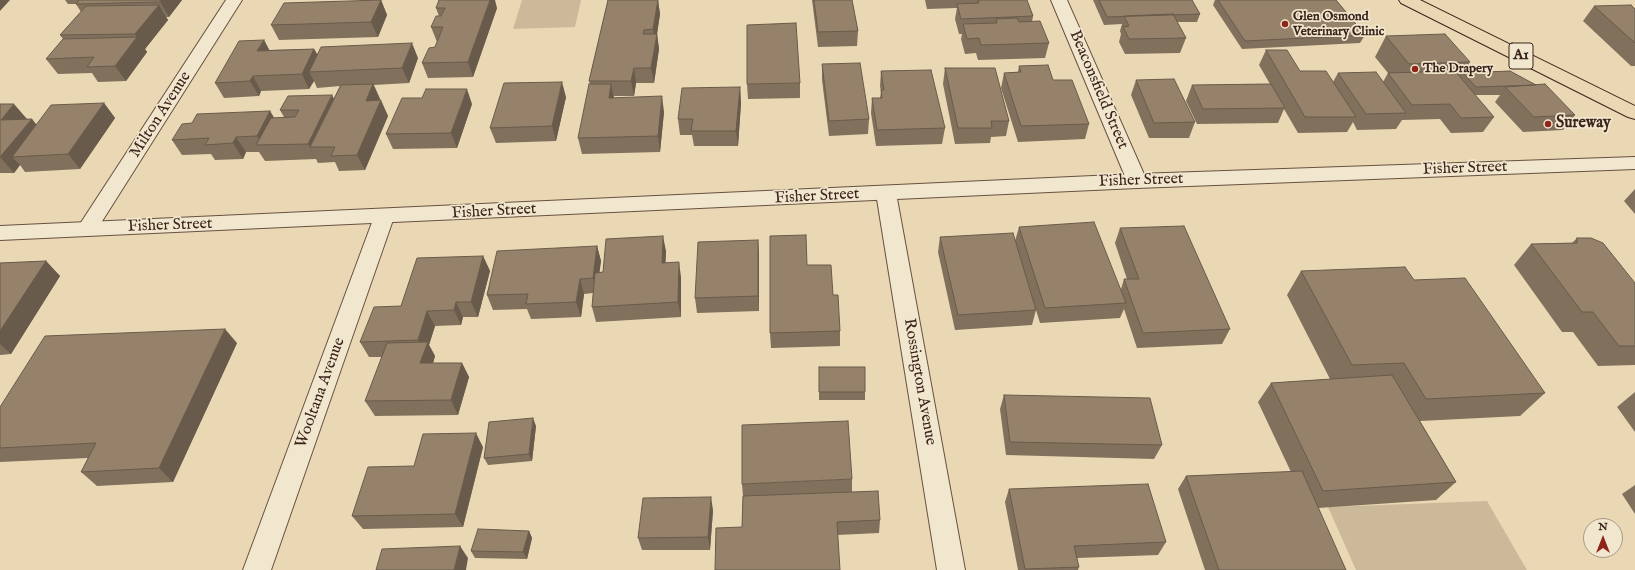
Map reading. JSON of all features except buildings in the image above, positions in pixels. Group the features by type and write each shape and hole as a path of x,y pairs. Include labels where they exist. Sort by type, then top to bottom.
{"highway":[{"name":"A1","path":"1407,0 1635,113"}],"street":[{"name":"Milton Avenue","path":"87,229 234,0"},
{"name":"Beaconsfield Street","path":"1059,0 1137,181"},
{"name":"Fisher Street","path":"0,233 384,217 1137,181 1635,163"},
{"name":"Rossington Avenue","path":"886,193 951,570"},
{"name":"Wooltana Avenue","path":"258,570 384,217"}],"shaded area":[{"path":"522,0 581,0 575,27 513,29"},
{"path":"1487,501 1527,570 1356,570 1328,507"}],"place":[{"name":"Glen Osmond Veterinary Clinic","path":"1285,24"},
{"name":"The Drapery","path":"1415,69"},
{"name":"Sureway","path":"1548,124"}]}
